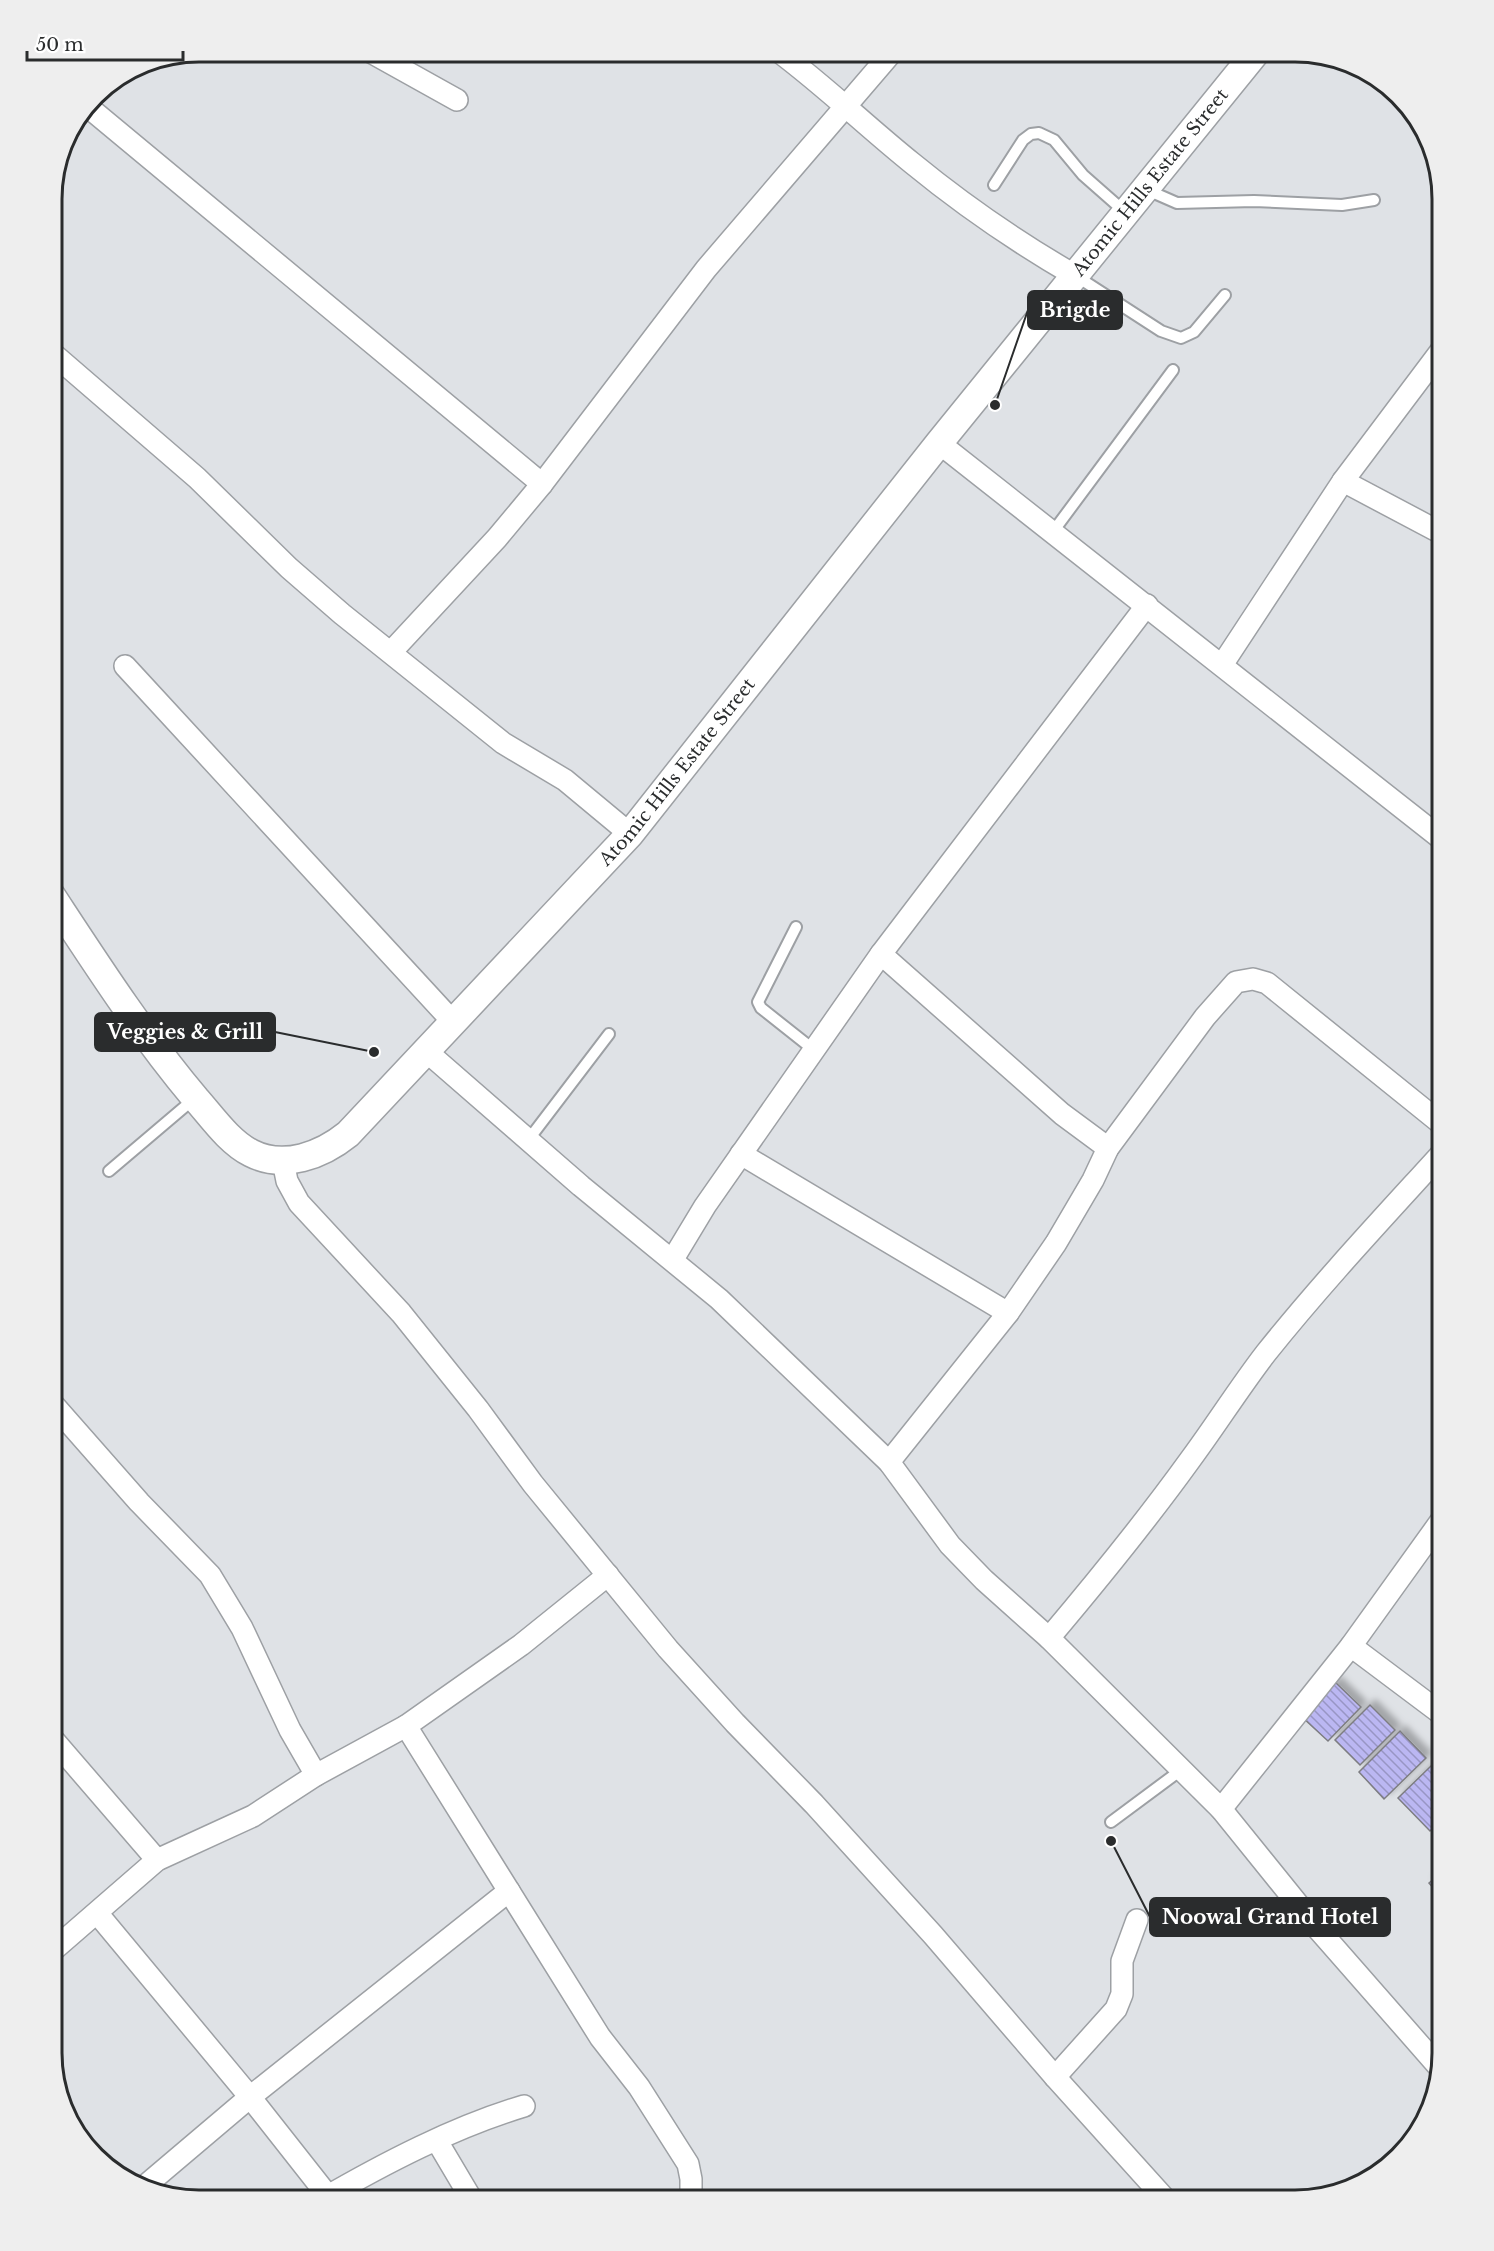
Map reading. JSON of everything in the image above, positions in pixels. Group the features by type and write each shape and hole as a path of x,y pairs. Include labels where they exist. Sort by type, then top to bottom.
{"street":[{"path":"389,62 456,100"},
{"path":"792,62 848,106 912,163 1032,251 1074,275"},
{"path":"392,651 542,484 706,269 884,62"},
{"name":"Atomic Hills Estate Street","path":"62,912 127,1011 195,1097 232,1138 250,1152 283,1161 328,1150 348,1134 630,834 939,443 1248,62"},
{"path":"93,111 542,484"},
{"path":"62,361 197,478 289,568 484,728 565,780 630,834"},
{"path":"1222,665 1343,481 1432,363"},
{"path":"939,443 1432,831"},
{"path":"1343,481 1432,528"},
{"path":"673,1259 705,1206 881,954 1147,605"},
{"path":"125,666 454,1023"},
{"path":"881,954 1062,1114 1108,1148"},
{"path":"889,1462 1008,1313 1056,1243 1093,1180 1108,1148 1205,1017 1236,982 1253,979 1267,983 1282,993 1432,1116"},
{"path":"426,1051 581,1186 673,1259 889,1462 950,1545 984,1580 1049,1638 1221,1809 1318,1929 1432,2059"},
{"path":"741,1154 1008,1313"},
{"path":"283,1161 287,1181 299,1203 400,1313 478,1408 533,1484 668,1649 918,1918 1055,2077 1157,2190"},
{"path":"1049,1638 1146,1520 1268,1352 1370,1230 1432,1164"},
{"path":"62,1414 139,1502 210,1575 242,1628 290,1730 316,1775"},
{"path":"1221,1809 1351,1646 1432,1533"},
{"path":"62,1943 158,1860 253,1816 316,1775 406,1726 511,1653 608,1575"},
{"path":"1351,1646 1432,1707"},
{"path":"406,1726 600,2037 639,2087 688,2164 691,2189"},
{"path":"62,1750 158,1860"},
{"path":"151,2181 250,2097 509,1891"},
{"path":"97,1913 250,2097 317,2189"},
{"path":"1055,2077 1116,2009 1122,1994 1122,1961 1137,1920"},
{"path":"341,2189 437,2140 488,2117 524,2106"},
{"path":"437,2140 466,2189"}],"lane":[{"path":"994,185 1023,140 1031,134 1039,133 1054,140 1083,175 1125,212"},
{"path":"1145,189 1177,203 1254,201 1342,205 1374,200"},
{"path":"1074,275 1161,331 1181,338 1194,332 1225,295"},
{"path":"1052,533 1173,370"},
{"path":"796,927 758,1002 760,1008 814,1050"},
{"path":"529,1139 609,1034"},
{"path":"109,1171 195,1097"},
{"path":"1111,1822 1181,1770"}],"building":[{"path":"1335,1682 1361,1707 1328,1741 1302,1717"},
{"path":"1370,1705 1395,1730 1360,1765 1335,1740"},
{"path":"1400,1731 1426,1758 1384,1799 1359,1772"},
{"path":"1432,1765 1432,1829 1430,1831 1398,1798"}],"place":[{"name":"Brigde","path":"995,405"},
{"name":"Veggies & Grill","path":"374,1052"},
{"name":"Noowal Grand Hotel","path":"1111,1841"}]}
